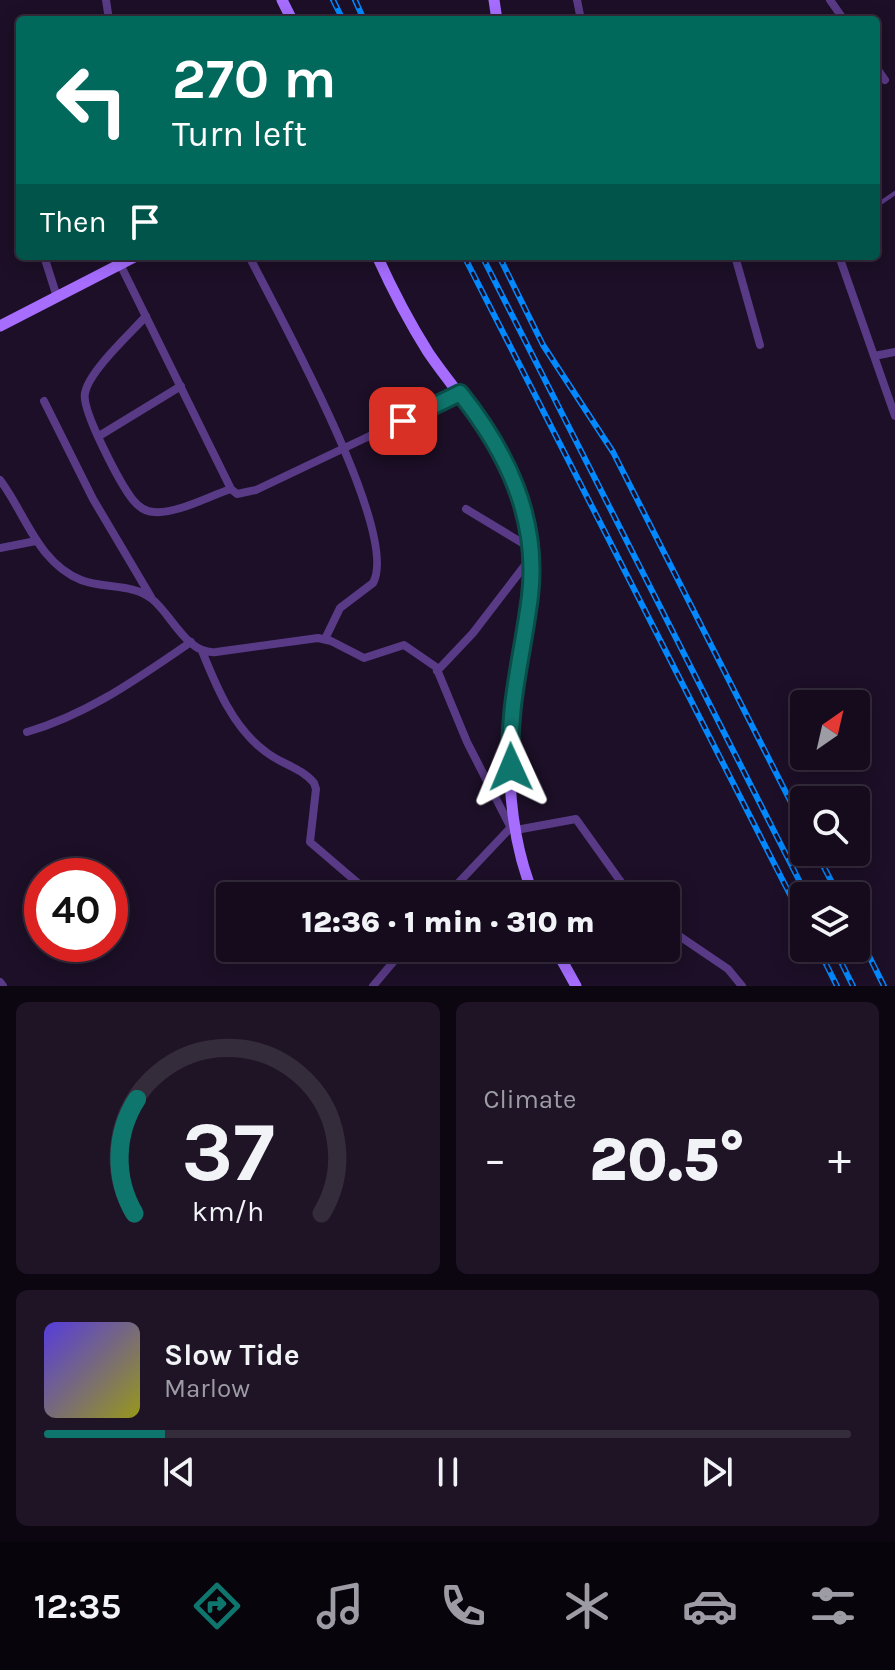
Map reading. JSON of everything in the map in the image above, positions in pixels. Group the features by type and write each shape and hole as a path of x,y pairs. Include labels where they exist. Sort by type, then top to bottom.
{"street":[{"path":"880,73 885,80"},
{"path":"45,260 57,297"},
{"path":"0,326 128,260"},
{"path":"251,260 346,449 377,554 377,573 373,583 340,608 325,639"},
{"path":"379,260 429,353 485,425 507,463 526,512 530,594 516,668 509,739 514,827"},
{"path":"736,260 760,345"},
{"path":"840,260 895,416"},
{"path":"120,264 231,489"},
{"path":"146,316 92,378 85,392 85,404 99,436 132,499 145,510 163,511 231,489 244,494 346,449 460,393"},
{"path":"874,356 895,352"},
{"path":"99,436 181,386"},
{"path":"44,401 93,499 152,599 202,651 217,688 249,736 262,750 314,783 316,789 310,842 357,882"},
{"path":"0,480 36,541 79,579 133,590 152,599"},
{"path":"466,509 529,547"},
{"path":"0,548 36,541"},
{"path":"437,671 473,633 529,560"},
{"path":"202,651 325,639 364,658 404,645 433,663 467,742 514,827 530,882"},
{"path":"27,732 61,722 101,703 191,642"},
{"path":"460,882 514,827 576,819 621,882"},
{"path":"680,936 728,969 742,986"},
{"path":"373,986 393,962"},
{"path":"563,962 576,986"}],"railway":[{"path":"333,0 341,16"},
{"path":"355,0 362,16"},
{"path":"466,260 790,895"},
{"path":"484,260 800,882"},
{"path":"501,260 543,345 613,452 790,800"},
{"path":"823,866 832,882"},
{"path":"870,958 884,986"},
{"path":"825,962 837,986"},
{"path":"841,962 853,986"}],"route":[{"path":"403,421 460,393 485,425 507,463 526,512 530,594 516,668 509,739 511,767"}]}
